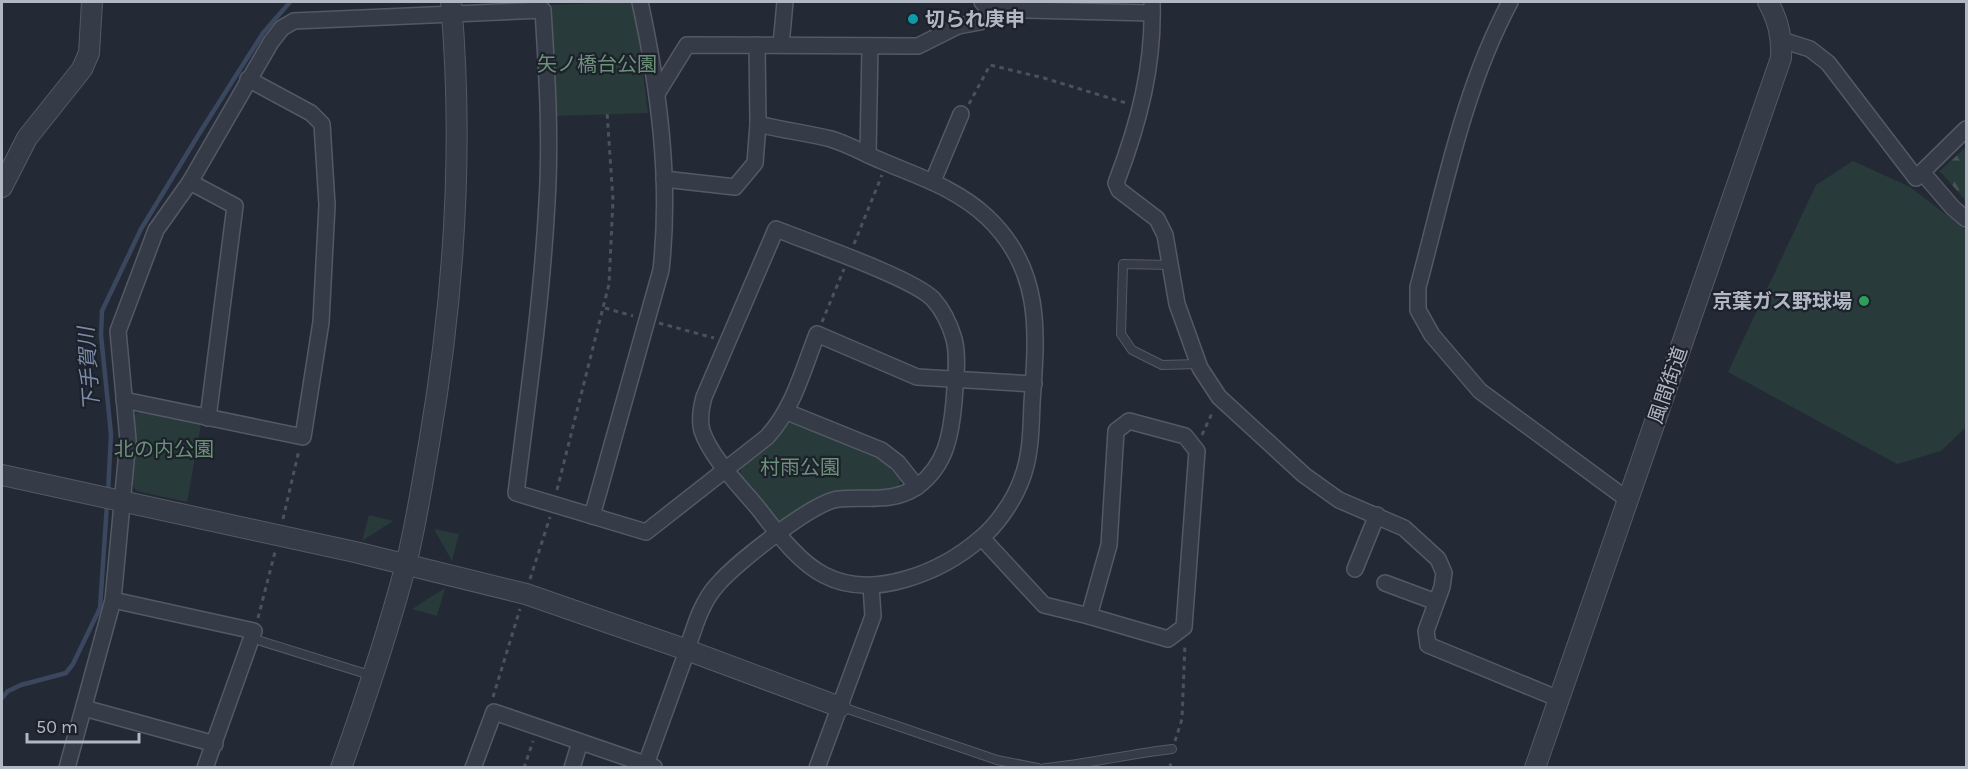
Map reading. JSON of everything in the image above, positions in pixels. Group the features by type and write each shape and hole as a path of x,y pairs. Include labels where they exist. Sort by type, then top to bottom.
{"street":[{"path":"2,188 27,138 82,69 89,53 92,2"},
{"path":"592,516 661,270 664,239 664,179 658,92 640,2"},
{"path":"781,45 785,2"},
{"path":"1510,2 1493,33 1468,102 1418,287 1418,310 1432,335 1480,391 1628,500"},
{"name":"風間街道","path":"1534,768 1769,98 1781,58 1782,40 1777,18 1768,2"},
{"path":"658,92 687,45 918,46 958,26 980,22 986,5 1152,7 1153,43 1142,107 1116,183 1119,190 1157,219 1165,235 1177,304 1198,364 1219,397 1304,475 1339,500 1404,528 1438,559 1444,573 1426,631 1428,645 1559,699"},
{"path":"341,768 373,676 406,564 441,376 450,295 457,157 452,7"},
{"path":"67,768 113,600 128,440 118,331 156,230 190,182 248,79 282,28 294,21 356,9 452,7 543,10 549,113 547,202 534,344 516,493 646,532 767,438 787,412 817,334 917,377 1034,384"},
{"path":"1782,40 1810,50 1828,63 1916,178 1966,129"},
{"path":"664,179 735,187 755,163 758,124 758,45"},
{"path":"868,155 870,46"},
{"path":"124,400 303,437 321,322 327,205 322,124 311,113 248,79"},
{"path":"933,181 961,114"},
{"path":"473,768 494,712 651,766 687,650 700,614 716,585 735,567 779,534 815,506 838,499 873,500 894,497 916,487 936,470 946,451 955,381 955,341 944,315 932,298 907,283 776,229 704,397 700,412 702,430 726,469 779,534 807,563 824,575 871,586 907,578 947,561 982,538 1003,512 1021,482 1030,448 1037,322 1027,278 1005,236 987,217 963,198 933,181 832,140 758,124"},
{"path":"1922,172 1953,208 1966,219"},
{"path":"190,182 235,206 208,418"},
{"path":"787,412 881,450 898,463 916,487"},
{"path":"982,538 1044,605 1168,639 1185,627 1196,450 1185,436 1129,421 1116,431 1108,544 1089,616"},
{"path":"2,475 406,564 526,594 687,650 840,707"},
{"path":"1355,569 1377,515"},
{"path":"1385,583 1436,602"},
{"path":"817,768 873,616 871,586"},
{"path":"113,600 253,635 205,768"},
{"path":"84,708 215,744"},
{"path":"572,768 580,742"}],"lane":[{"path":"1170,264 1123,264 1121,334 1132,350 1162,365 1198,364"},
{"path":"253,635 373,676"},
{"path":"840,707 997,760 1038,768"},
{"path":"1045,768 1086,764 1172,749"}],"path":[{"path":"961,114 990,66 1044,78 1142,107"},
{"path":"528,587 554,505 604,308 612,257 613,200 607,112"},
{"path":"604,308 727,342"},
{"path":"1196,450 1219,397"},
{"path":"282,524 303,437"},
{"path":"253,635 277,548"},
{"path":"494,712 490,706 522,604"},
{"path":"1170,768 1172,749 1182,719 1185,627"},
{"path":"524,768 538,727"}],"green space":[{"name":"矢ノ橋台公園","path":"634,2 648,113 553,116 549,5"},
{"path":"1966,147 1966,201 1940,171"},
{"name":"京葉ガス野球場","path":"1853,161 1910,187 1966,230 1966,427 1941,451 1897,464 1728,372 1816,185"},
{"name":"北の内公園","path":"140,411 201,424 187,502 137,491 130,482 131,418"},
{"name":"村雨公園","path":"795,422 874,454 901,479 897,493 831,498 786,520 775,520 740,479 741,466 784,425"},
{"path":"369,515 393,521 362,541"},
{"path":"434,529 459,534 452,561"},
{"path":"445,588 437,616 412,609"}],"waterway":[{"name":"下手賀川","path":"108,493 111,434 101,335 102,311 141,229 263,33 290,2"},
{"name":"下手賀川","path":"2,698 8,691 21,685 66,673 73,664 100,608 107,504"}],"place":[{"name":"切られ庚申","path":"913,19"},
{"name":"京葉ガス野球場","path":"1864,301"}]}
